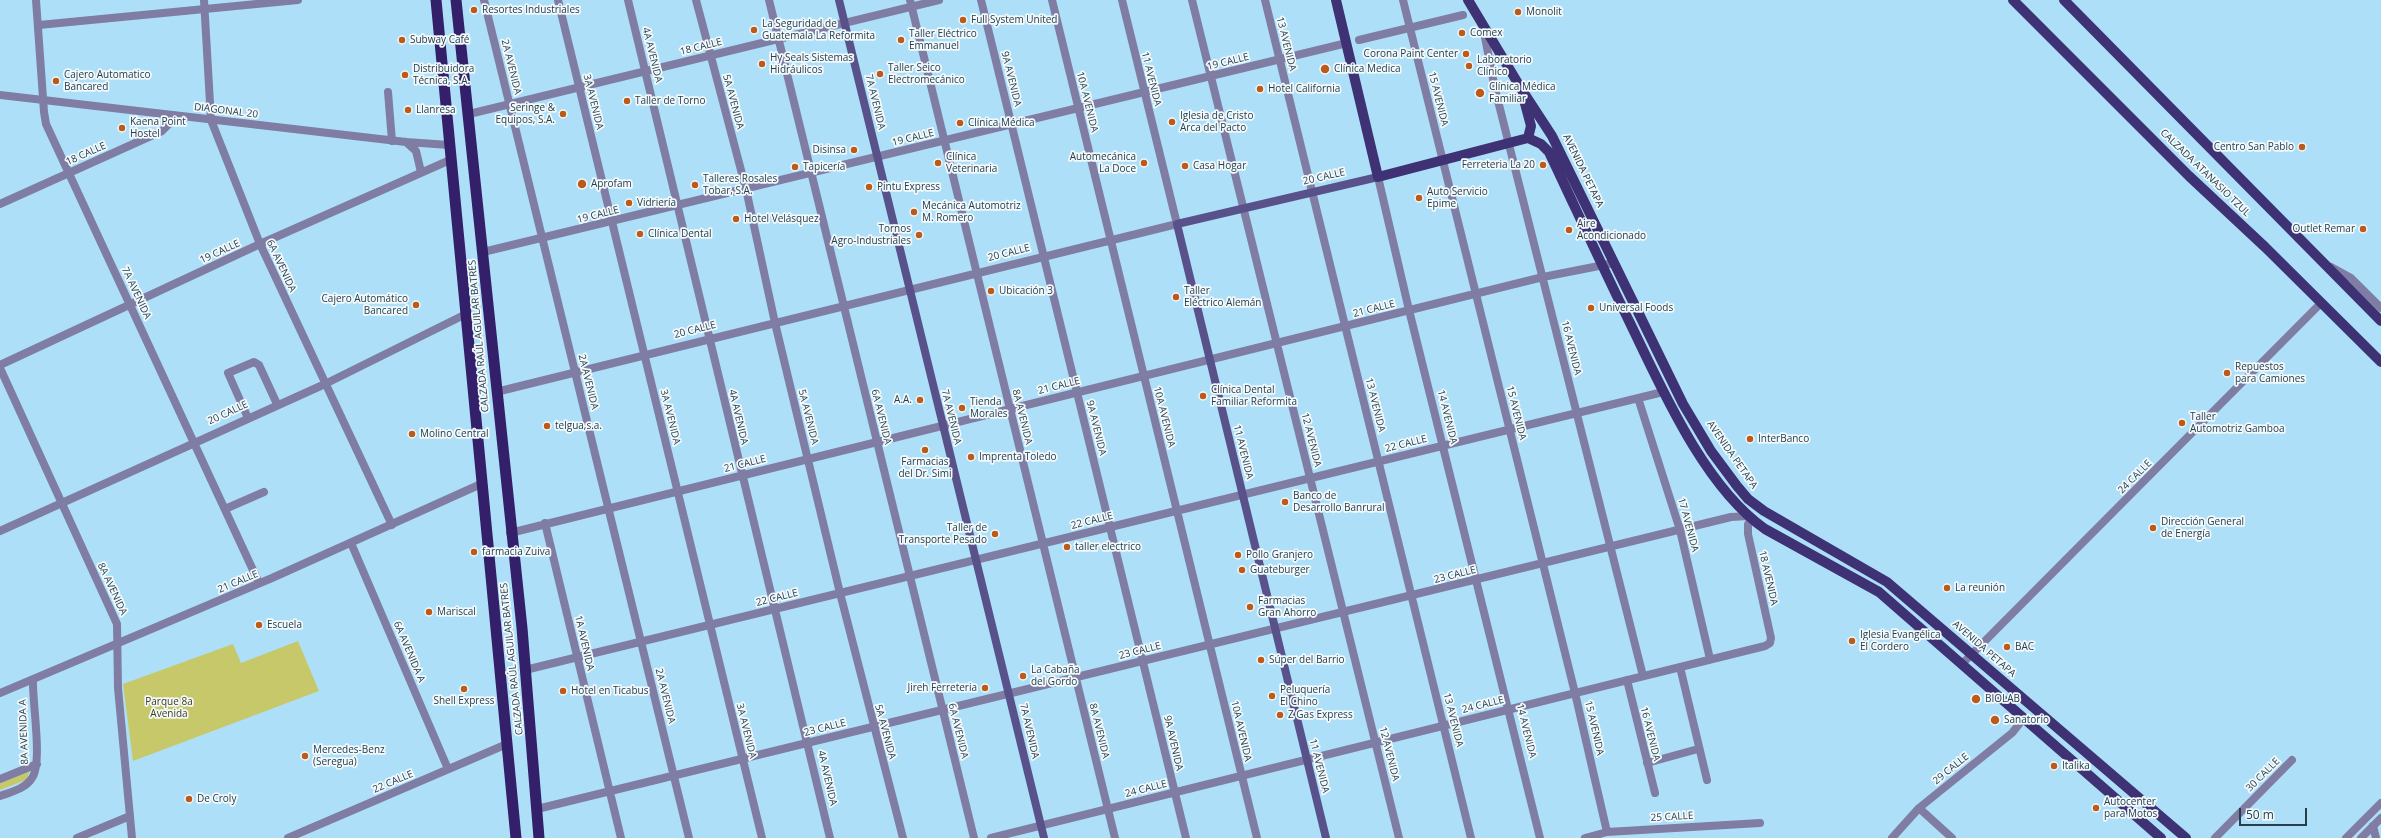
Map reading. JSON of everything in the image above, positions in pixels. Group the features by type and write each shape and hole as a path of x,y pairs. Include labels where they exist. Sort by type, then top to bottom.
{"highway":[{"name":"CALZADA RAÚL AGUILAR BATRES","path":"436,0 450,160 516,838"},
{"name":"CALZADA RAÚL AGUILAR BATRES","path":"456,0 525,670 540,838"}],"main road":[{"name":"7A AVENIDA","path":"840,0 1044,838"},
{"name":"14 AVENIDA","path":"1336,0 1378,177"},
{"name":"CALZADA ATANASIO TZUL","path":"2013,0 2189,176 2322,303 2381,362"},
{"name":"CALZADA ATANASIO TZUL","path":"2064,0 2328,265 2381,321"},
{"name":"AVENIDA PETAPA","path":"1468,1 1552,136 1683,404 1711,451 1748,499 1764,511 1887,582 2186,838"},
{"path":"1522,90 1531,126 1528,138 1541,144 1549,152 1663,392 1711,470 1750,517 1878,592 2161,838"},
{"name":"20 CALLE","path":"1177,224 1378,177 1510,144 1528,138"},
{"name":"11 AVENIDA","path":"1177,224 1326,838"}],"street":[{"name":"7A AVENIDA","path":"36,0 39,25 44,118 259,583"},
{"path":"39,25 204,4 298,0"},
{"name":"2A AVENIDA","path":"484,0 689,838"},
{"name":"3A AVENIDA","path":"558,0 762,838"},
{"name":"4A AVENIDA","path":"628,0 741,475 808,743 830,838"},
{"name":"5A AVENIDA","path":"696,0 746,189 775,323 807,459 902,838"},
{"name":"6A AVENIDA","path":"769,0 974,838"},
{"name":"18 CALLE","path":"468,114 845,23 911,4 939,0"},
{"name":"9A AVENIDA","path":"981,0 1186,838"},
{"name":"10A AVENIDA","path":"1052,0 1257,838"},
{"name":"11 AVENIDA","path":"1122,0 1177,224"},
{"name":"12 AVENIDA","path":"1192,0 1399,838"},
{"name":"13 AVENIDA","path":"1265,0 1471,838"},
{"name":"15 AVENIDA","path":"1403,0 1575,693 1607,832"},
{"name":"6A AVENIDA","path":"204,4 211,120 260,244 392,525"},
{"name":"8A AVENIDA","path":"911,4 1115,838"},
{"path":"1359,40 1410,26 1462,15"},
{"name":"16 AVENIDA","path":"1482,24 1495,89 1643,676"},
{"name":"19 CALLE","path":"483,252 1347,43"},
{"path":"388,92 392,141"},
{"name":"DIAGONAL 20","path":"0,95 392,141 449,145"},
{"name":"18 CALLE","path":"0,204 162,131 170,123 172,115"},
{"path":"406,142 416,151 420,172"},
{"name":"19 CALLE","path":"0,366 260,244 450,160"},
{"name":"14 AVENIDA","path":"1378,177 1442,446 1540,838"},
{"name":"20 CALLE","path":"496,392 1177,224"},
{"name":"21 CALLE","path":"510,532 1543,277 1601,264 1614,263"},
{"name":"CALZADA ATANASIO TZUL","path":"2328,265 2350,278 2381,308"},
{"name":"24 CALLE","path":"1962,664 2322,303"},
{"name":"20 CALLE","path":"0,531 62,504 277,404 325,384 466,314"},
{"path":"248,418 228,373 254,362 259,365 277,404"},
{"name":"8A AVENIDA","path":"0,366 117,624 118,688 132,838"},
{"name":"22 CALLE","path":"525,670 1663,392"},
{"name":"17 AVENIDA","path":"1638,398 1680,530 1710,659"},
{"name":"21 CALLE","path":"0,694 351,543 481,484"},
{"path":"225,509 264,492"},
{"name":"23 CALLE","path":"537,809 1731,517 1750,517"},
{"name":"18 AVENIDA","path":"1750,517 1748,534 1771,638 1770,643"},
{"name":"1A AVENIDA","path":"545,523 621,838"},
{"name":"6A AVENIDA A","path":"351,543 448,769"},
{"name":"24 CALLE","path":"992,838 1710,659 1753,650 1770,643"},
{"path":"1680,667 1698,749 1707,780"},
{"name":"8A AVENIDA A","path":"0,796 26,786 30,781 37,764 32,680"},
{"name":"16 AVENIDA","path":"1627,680 1655,793"},
{"name":"29 CALLE","path":"1892,838 1919,808 2012,733 2024,718"},
{"name":"22 CALLE","path":"288,838 507,744"},
{"path":"1647,763 1698,749"},
{"name":"30 CALLE","path":"2215,838 2292,760"},
{"path":"0,779 37,764"},
{"path":"2346,838 2381,803"},
{"path":"1919,808 1952,838"},
{"path":"77,838 130,816"},
{"path":"2361,838 2381,818"},
{"name":"25 CALLE","path":"1585,838 1607,832 1760,823"},
{"path":"2373,826 2376,838"}],"green space":[{"name":"Parque 8a Avenida","path":"298,641 319,691 133,761 123,684 233,644 241,663"},
{"path":"30,771 26,780 0,790 0,783"}],"place":[{"name":"Resortes Industriales","path":"474,10"},
{"name":"Monolit","path":"1518,12"},
{"name":"Full System United","path":"963,20"},
{"name":"La Seguridad de Guatemala La Reformita","path":"754,30"},
{"name":"Comex","path":"1462,33"},
{"name":"Subway Café","path":"402,40"},
{"name":"Taller Eléctrico Emmanuel","path":"901,40"},
{"name":"Corona Paint Center","path":"1466,54"},
{"name":"Hy Seals Sistemas Hidráulicos","path":"762,64"},
{"name":"Laboratorio Clínico","path":"1469,66"},
{"name":"Clínica Medica","path":"1325,69"},
{"name":"Taller Seico Electromecánico","path":"880,74"},
{"name":"Distribuidora Técnica, S.A.","path":"405,75"},
{"name":"Cajero Automatico Bancared","path":"56,81"},
{"name":"Hotel California","path":"1260,89"},
{"name":"Clínica Médica Familiar","path":"1480,93"},
{"name":"Taller de Torno","path":"627,101"},
{"name":"Llanresa","path":"408,110"},
{"name":"Seringe & Equipos, S.A.","path":"563,114"},
{"name":"Iglesia de Cristo Arca del Pacto","path":"1172,122"},
{"name":"Clínica Médica","path":"960,123"},
{"name":"Kaena Point Hostel","path":"122,128"},
{"name":"Centro San Pablo","path":"2302,147"},
{"name":"Disinsa","path":"854,150"},
{"name":"Clínica Veterinaria","path":"938,163"},
{"name":"Automecánica La Doce","path":"1144,163"},
{"name":"Ferreteria La 20","path":"1543,165"},
{"name":"Casa Hogar","path":"1185,166"},
{"name":"Tapicería","path":"795,167"},
{"name":"Aprofam","path":"582,184"},
{"name":"Talleres Rosales Tobar, S.A.","path":"695,185"},
{"name":"Pintu Express","path":"869,187"},
{"name":"Auto Servicio Epime","path":"1419,198"},
{"name":"Vidriería","path":"629,203"},
{"name":"Mecánica Automotriz M. Romero","path":"914,212"},
{"name":"Hotel Velásquez","path":"736,219"},
{"name":"Outlet Remar","path":"2363,229"},
{"name":"Aire Acondicionado","path":"1569,230"},
{"name":"Clínica Dental","path":"640,234"},
{"name":"Tornos Agro-Industriales","path":"919,235"},
{"name":"Ubicación 3","path":"991,291"},
{"name":"Taller Eléctrico Alemán","path":"1176,297"},
{"name":"Cajero Automático Bancared","path":"416,305"},
{"name":"Universal Foods","path":"1591,308"},
{"name":"Repuestos para Camiones","path":"2227,373"},
{"name":"Clínica Dental Familiar Reformita","path":"1203,396"},
{"name":"A.A.","path":"920,400"},
{"name":"Tienda Morales","path":"962,408"},
{"name":"Taller Automotriz Gamboa","path":"2182,423"},
{"name":"telgua,s.a.","path":"547,426"},
{"name":"Molino Central","path":"412,434"},
{"name":"InterBanco","path":"1750,439"},
{"name":"Farmacias del Dr. Simi","path":"925,450"},
{"name":"Imprenta Toledo","path":"971,457"},
{"name":"Banco de Desarrollo Banrural","path":"1285,502"},
{"name":"Dirección General de Energía","path":"2153,528"},
{"name":"Taller de Transporte Pesado","path":"995,534"},
{"name":"taller electrico","path":"1067,547"},
{"name":"farmacia Zuiva","path":"474,552"},
{"name":"Pollo Granjero","path":"1238,555"},
{"name":"Guateburger","path":"1242,570"},
{"name":"La reunión","path":"1947,588"},
{"name":"Farmacias Gran Ahorro","path":"1250,607"},
{"name":"Mariscal","path":"429,612"},
{"name":"Escuela","path":"259,625"},
{"name":"Iglesia Evangélica El Cordero","path":"1852,641"},
{"name":"BAC","path":"2007,647"},
{"name":"Súper del Barrio","path":"1261,660"},
{"name":"La Cabaña del Gordo","path":"1023,676"},
{"name":"Jireh Ferreteria","path":"985,688"},
{"name":"Shell Express","path":"464,689"},
{"name":"Hotel en Ticabus","path":"563,691"},
{"name":"Peluquería El Chino","path":"1272,696"},
{"name":"BIOLAB","path":"1976,699"},
{"name":"Z Gas Express","path":"1280,715"},
{"name":"Sanatorio","path":"1995,720"},
{"name":"Mercedes-Benz (Seregua)","path":"305,756"},
{"name":"Italika","path":"2054,766"},
{"name":"De Croly","path":"189,799"},
{"name":"Autocenter para Motos","path":"2096,808"}]}
